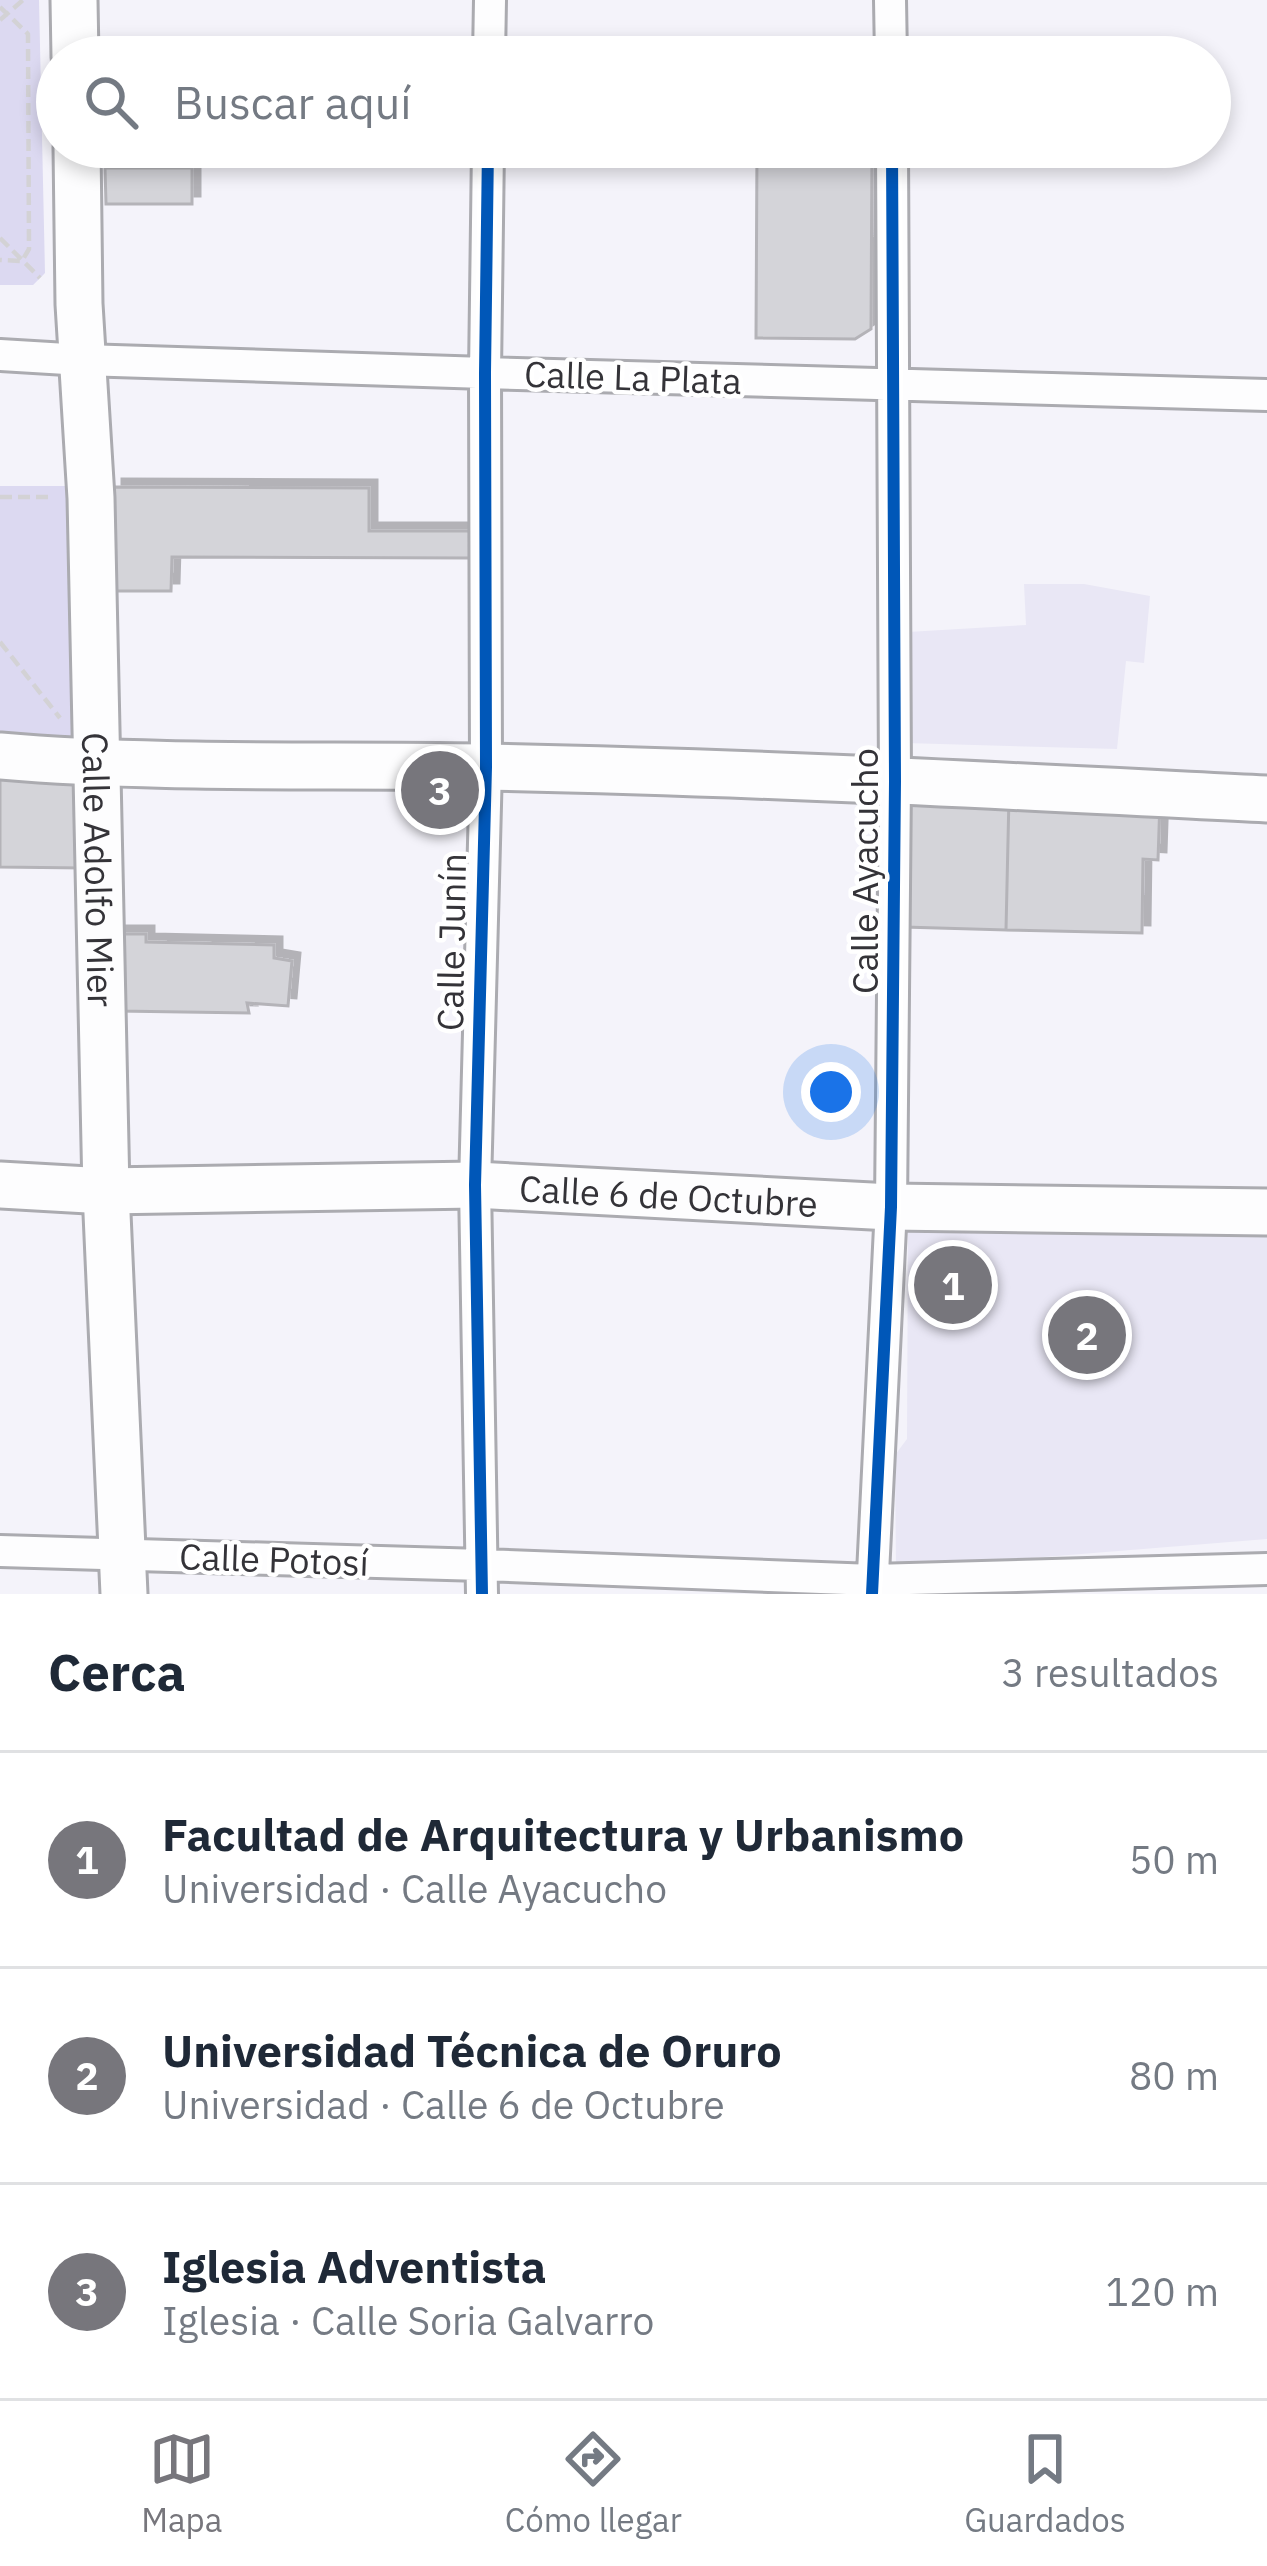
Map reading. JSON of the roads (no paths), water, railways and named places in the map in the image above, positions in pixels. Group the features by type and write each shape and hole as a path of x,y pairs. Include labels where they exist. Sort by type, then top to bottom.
{"main road":[{"path":"74,0 75,36"},
{"name":"Calle Adolfo Mier","path":"77,168 79,304 91,498 106,1191 123,1574"},
{"path":"0,756 97,764 486,767 895,781 1267,800"},
{"name":"Calle 6 de Octubre","path":"0,1185 106,1191 475,1185 891,1207 1267,1213"}],"street":[{"path":"489,36 490,0"},
{"path":"890,0 891,36"},
{"name":"Calle Junín","path":"482,1579 475,1185 486,767 488,168"},
{"name":"Calle Ayacucho","path":"873,1587 891,1207 892,168"},
{"name":"Calle La Plata","path":"0,355 1267,394"},
{"name":"Calle Potosí","path":"0,1551 123,1574 873,1587 1267,1569"}],"place":[{"name":"Iglesia Adventista","path":"440,790"},
{"name":"Facultad de Arquitectura y Urbanismo","path":"953,1285"},
{"name":"Universidad Técnica de Oruro","path":"1087,1335"}]}
